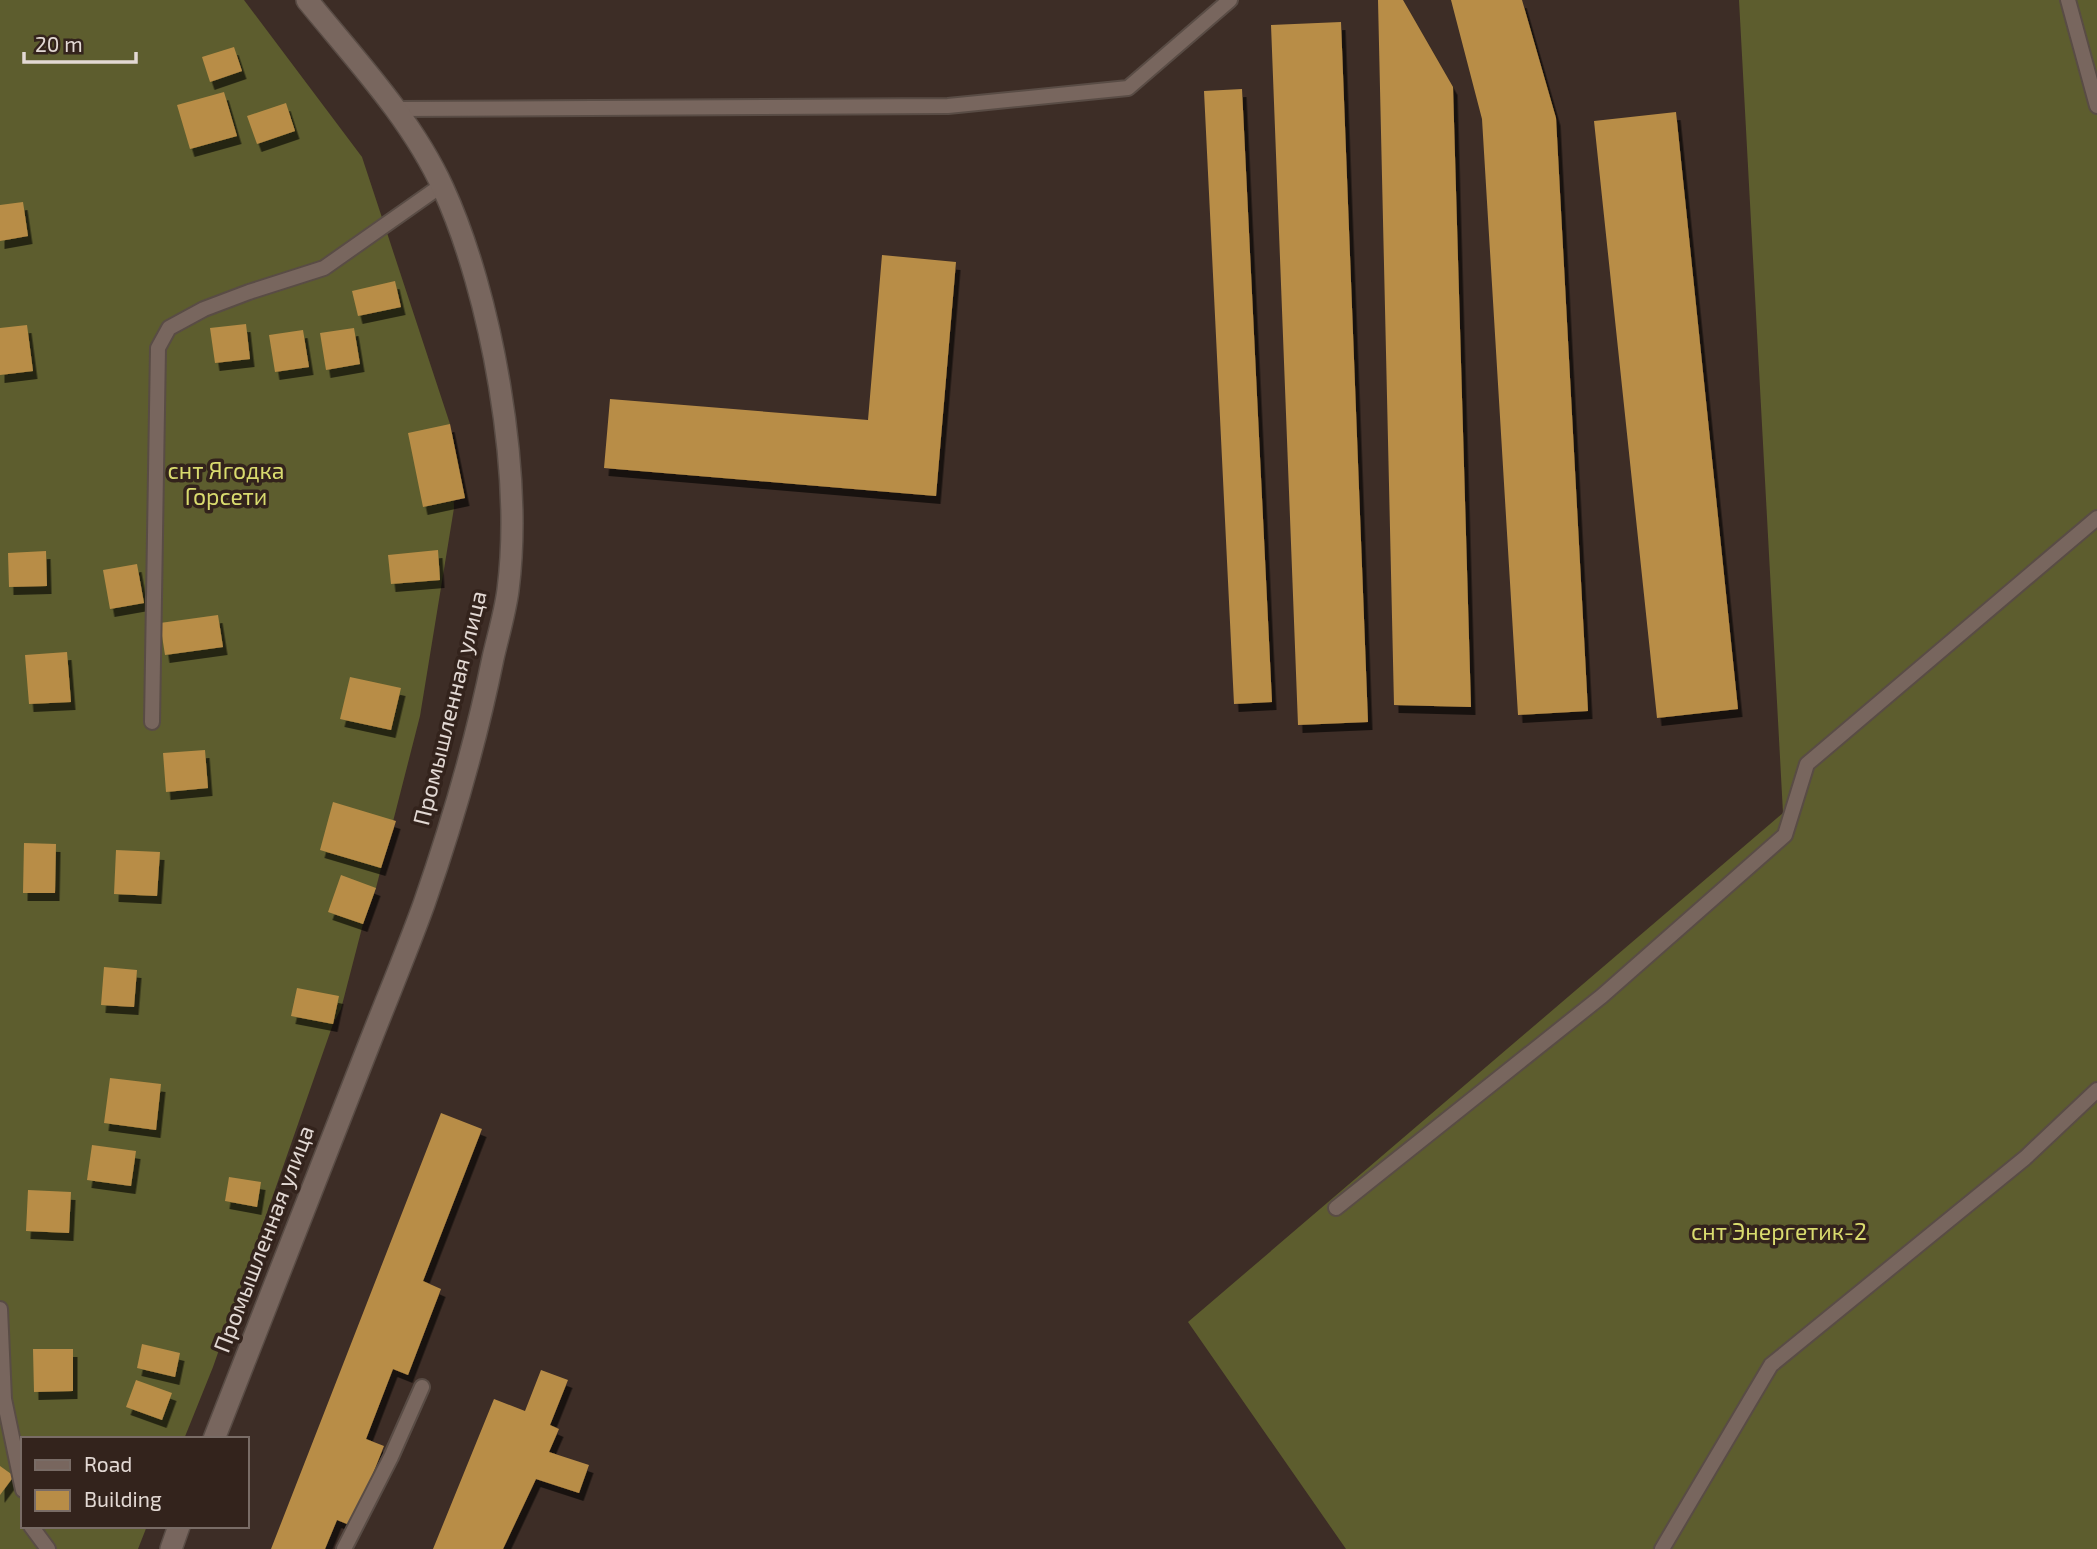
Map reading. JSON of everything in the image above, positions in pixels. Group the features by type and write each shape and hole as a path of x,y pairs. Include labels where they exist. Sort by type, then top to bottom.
{"main road":[{"name":"Промышленная улица","path":"215,1437 424,905 465,773 508,590 511,531 508,453 483,309 461,230 426,155 395,109 307,0"},
{"path":"170,1549 179,1528"}],"lane":[{"path":"395,109 948,106 1128,88 1230,0"},
{"path":"2068,0 2097,106"},
{"path":"152,722 158,348 169,328 204,309 324,268 442,185"},
{"path":"1336,1208 1602,996 1784,835 1807,764 2097,518"},
{"path":"1662,1549 1772,1366 2025,1158 2097,1090"},
{"path":"0,1309 4,1399 21,1480"},
{"path":"344,1549 391,1457 422,1387"},
{"path":"32,1528 48,1549"}],"green space":[{"name":"снт Ягодка Горсети","path":"0,0 244,0 362,157 450,424 454,508 420,716 376,888 363,924 341,1009 333,1024 213,1367 185,1437 21,1437 21,1528 146,1528 138,1549 0,1549"},
{"name":"снт Энергетик-2","path":"1739,0 2097,0 2097,1549 1346,1549 1188,1322 1783,813"}],"building":[{"path":"1378,0 1403,0 1453,87 1471,707 1394,705"},
{"path":"1451,0 1522,0 1556,118 1588,711 1518,715 1482,119"},
{"path":"1341,22 1368,722 1298,725 1271,25"},
{"path":"234,47 242,71 210,82 202,57"},
{"path":"1242,89 1272,702 1234,704 1204,91"},
{"path":"224,92 237,136 190,149 177,105"},
{"path":"286,103 295,131 257,144 247,116"},
{"path":"1676,112 1738,709 1657,718 1594,121"},
{"path":"23,202 28,236 0,241 0,205"},
{"path":"882,255 956,262 936,496 604,468 610,399 868,420"},
{"path":"395,281 401,307 358,316 352,291"},
{"path":"246,324 250,359 215,363 210,328"},
{"path":"27,325 33,371 0,375 0,328"},
{"path":"354,328 360,364 326,370 320,333"},
{"path":"303,330 309,367 275,372 269,335"},
{"path":"450,424 465,498 423,507 408,433"},
{"path":"438,550 440,580 391,584 388,555"},
{"path":"46,551 47,586 9,587 8,553"},
{"path":"137,564 144,603 110,609 103,570"},
{"path":"218,615 223,647 165,655 160,623"},
{"path":"67,652 71,702 29,704 25,655"},
{"path":"350,677 401,688 391,730 340,719"},
{"path":"205,750 208,788 166,792 163,753"},
{"path":"333,802 396,821 381,868 320,850"},
{"path":"24,843 56,844 55,893 23,893"},
{"path":"116,850 160,852 157,896 114,894"},
{"path":"341,875 376,888 363,924 328,912"},
{"path":"104,967 137,970 134,1007 101,1005"},
{"path":"297,988 339,996 333,1024 291,1016"},
{"path":"110,1078 161,1084 156,1130 104,1123"},
{"path":"441,1113 482,1129 423,1281 441,1289 408,1375 393,1369 366,1439 384,1446 352,1526 337,1520 325,1549 271,1549"},
{"path":"92,1145 136,1151 131,1186 87,1180"},
{"path":"229,1177 261,1182 257,1207 225,1201"},
{"path":"28,1190 71,1192 69,1233 26,1231"},
{"path":"142,1344 180,1353 175,1377 137,1368"},
{"path":"33,1349 73,1349 73,1391 34,1392"},
{"path":"541,1370 568,1380 550,1425 559,1429 549,1452 589,1465 579,1493 536,1479 503,1549 433,1549 494,1399 525,1411"},
{"path":"136,1380 172,1393 162,1420 126,1407"},
{"path":"0,1466 14,1476 0,1495"}]}
